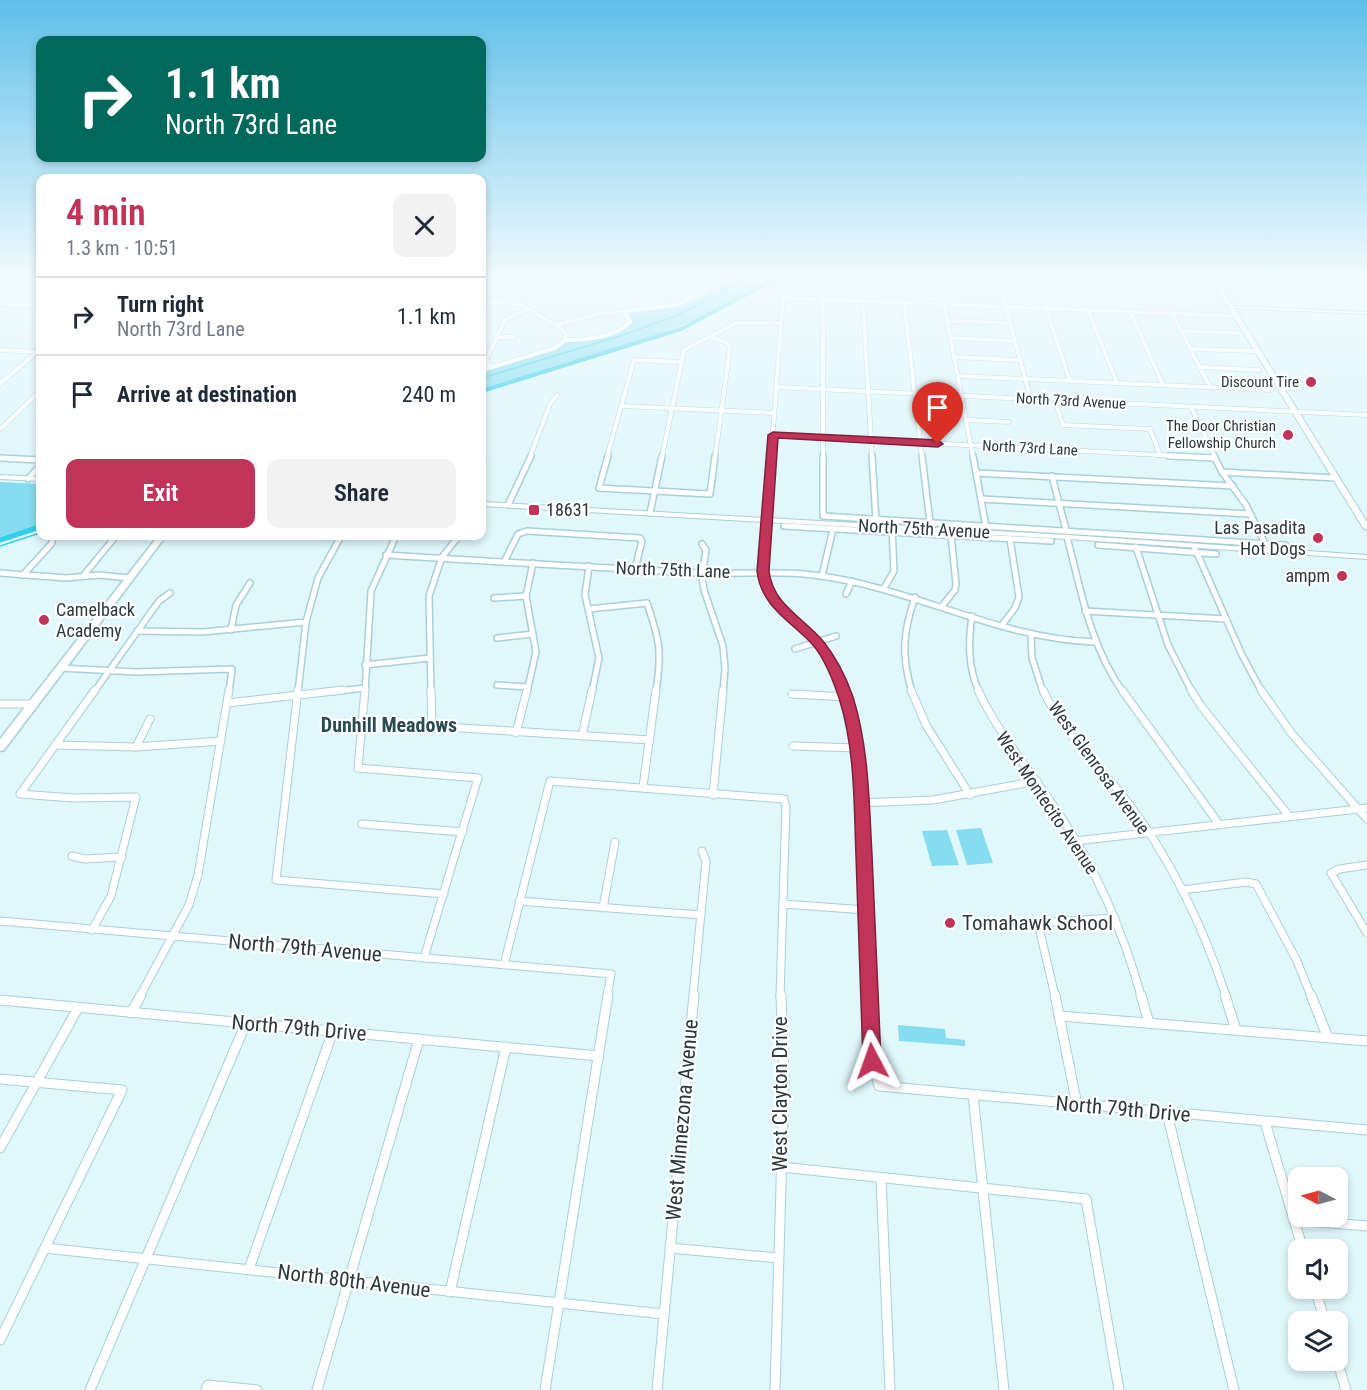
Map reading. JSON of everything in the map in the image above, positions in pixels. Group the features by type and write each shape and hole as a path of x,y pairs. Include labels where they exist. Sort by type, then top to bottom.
{"main road":[{"path":"1251,340 1367,528"},
{"path":"0,477 36,479"},
{"name":"North 75th Avenue","path":"486,504 767,520 876,523 892,530 986,529 1066,534 1195,549 1267,548 1367,557"},
{"path":"0,747 159,540"}],"street":[{"path":"493,367 486,361 496,340"},
{"path":"486,369 555,348 565,340 583,340"},
{"path":"650,513 684,350 703,340"},
{"path":"681,362 634,360 599,488 710,494 730,346 720,340"},
{"path":"779,340 763,571 765,584 775,603 817,642 829,657 846,697 858,748 866,910 783,904"},
{"path":"822,438 823,340"},
{"path":"866,340 876,523"},
{"path":"909,340 930,523"},
{"path":"951,340 986,529"},
{"path":"991,340 1015,341 1031,399"},
{"path":"1056,340 1070,381"},
{"path":"1100,340 1117,383"},
{"path":"1143,340 1163,385"},
{"path":"1185,340 1210,387"},
{"path":"1190,349 1258,351"},
{"path":"0,350 36,352"},
{"path":"0,384 36,354"},
{"path":"954,357 1020,360"},
{"path":"1200,367 1259,370"},
{"path":"958,376 1271,390"},
{"name":"North 73rd Avenue","path":"776,387 1367,415"},
{"path":"508,505 526,468 550,404 557,394"},
{"path":"0,429 36,395"},
{"path":"1056,400 1063,425 1150,429 1160,455"},
{"path":"622,406 774,412"},
{"path":"1191,407 1222,472 1250,514 1267,548"},
{"path":"966,420 1009,422"},
{"name":"North 73rd Lane","path":"773,435 1215,458"},
{"name":"North 75th Avenue","path":"822,438 823,516 876,523 930,523 986,529"},
{"path":"0,458 36,460"},
{"path":"28,479 36,470"},
{"path":"1222,472 1336,477"},
{"path":"976,473 1233,486"},
{"path":"1052,477 1095,642 1111,675 1219,824"},
{"path":"981,499 1250,514"},
{"name":"North 75th Avenue","path":"784,526 892,530 951,536 1051,541"},
{"path":"822,576 833,529"},
{"path":"884,588 894,571 892,530"},
{"path":"504,562 522,532 640,538 642,541 635,569"},
{"name":"North 75th Avenue","path":"1066,534 1267,548 1285,545"},
{"path":"942,606 955,590 956,584 951,536"},
{"path":"1002,625 1015,608 1019,597 1010,539"},
{"path":"23,575 52,543 52,540"},
{"path":"83,576 113,540"},
{"path":"339,540 318,578 306,622 276,880 444,894"},
{"path":"394,540 371,591 358,768 478,778 424,958"},
{"path":"456,540 442,557 429,596 432,726 650,740"},
{"path":"504,965 550,781 643,787 714,795 725,669 723,646 704,590 703,573 706,550 702,544"},
{"name":"North 75th Avenue","path":"1098,544 1136,548 1195,549 1216,554"},
{"path":"1136,548 1158,615 1181,674 1201,706 1289,816"},
{"path":"1195,549 1261,691 1292,734 1363,808 1367,819"},
{"name":"North 75th Lane","path":"386,555 703,573 763,571 822,576 884,588 1031,635 1065,641 1095,642"},
{"path":"516,733 535,661 526,596 532,563"},
{"path":"582,736 599,658 585,595 589,566"},
{"path":"0,573 129,578"},
{"path":"846,594 852,581"},
{"path":"231,630 236,605 250,583"},
{"path":"92,930 111,896 136,797 50,798 20,794 159,601 170,592"},
{"path":"494,598 526,596"},
{"path":"915,597 907,614 903,634 906,675 922,720 970,795"},
{"path":"589,609 647,603 659,639 662,657 643,787"},
{"path":"1085,610 1226,619"},
{"name":"West Montecito Avenue","path":"972,616 968,638 969,656 979,698 997,727 1037,781 1099,882 1135,972 1149,1023"},
{"path":"137,631 168,633 231,630 306,622"},
{"path":"497,638 533,634"},
{"name":"West Glenrosa Avenue","path":"1031,635 1031,658 1036,676 1051,706 1119,790 1182,890 1214,962 1236,1030"},
{"path":"795,649 836,636"},
{"path":"365,665 430,658"},
{"path":"60,668 172,672 232,669 198,875 189,905 131,1012"},
{"path":"497,685 528,687"},
{"path":"228,703 365,688"},
{"path":"792,694 846,697"},
{"path":"0,704 32,704"},
{"path":"136,747 150,719"},
{"path":"55,745 136,747 221,741"},
{"path":"793,746 858,748"},
{"path":"861,802 933,800 1037,781"},
{"name":"West Clayton Drive","path":"714,795 784,799 786,807 780,1012 784,1083 775,1390"},
{"path":"1075,841 1363,808"},
{"path":"362,824 463,832"},
{"path":"603,908 615,842"},
{"name":"West Minnezona Avenue","path":"657,1390 706,861 702,851"},
{"path":"72,856 85,859 122,857"},
{"path":"1367,866 1339,869 1331,873 1367,933"},
{"path":"1182,890 1246,882 1256,884 1297,961 1328,1038"},
{"path":"519,900 701,915"},
{"name":"North 79th Drive","path":"866,910 872,1061 879,1086 1367,1130"},
{"path":"1077,1105 1060,1016 1038,923 1048,920 1115,918"},
{"name":"North 79th Avenue","path":"0,921 610,974 599,1056"},
{"name":"North 79th Drive","path":"0,1000 599,1056"},
{"path":"0,1148 78,1008"},
{"path":"1060,1016 1367,1041"},
{"path":"90,1390 246,1023"},
{"path":"249,1269 333,1031"},
{"path":"317,1390 419,1039"},
{"path":"450,1292 506,1047"},
{"path":"545,1390 599,1056"},
{"path":"0,1078 122,1090 0,1340"},
{"path":"973,1095 1004,1390"},
{"path":"1167,1113 1234,1390"},
{"path":"1265,1122 1288,1198"},
{"path":"781,1167 1086,1199 1119,1390"},
{"path":"881,1178 890,1390"},
{"path":"1348,1225 1367,1226"},
{"name":"North 80th Avenue","path":"45,1248 663,1314"},
{"path":"670,1248 778,1257"},
{"path":"1340,1371 1346,1390"},
{"path":"207,1388 256,1390"}],"shaded area":[{"path":"643,340 486,389 486,371 555,349 568,342"},
{"path":"0,482 36,484 36,526 0,537"},
{"path":"981,828 993,863 967,865 956,830"},
{"path":"947,830 959,865 932,866 922,831"},
{"path":"898,1025 945,1029 946,1038 965,1040 965,1046 899,1041"}],"waterway":[{"path":"486,377 607,340"},
{"path":"486,390 646,340"},
{"path":"0,540 36,528"},
{"path":"0,546 36,534"}],"place":[{"name":"Discount Tire","path":"1311,382"},
{"name":"The Door Christian Fellowship Church","path":"1288,435"},
{"name":"18631","path":"534,510"},
{"name":"Las Pasadita Hot Dogs","path":"1318,538"},
{"name":"ampm","path":"1342,576"},
{"name":"Camelback Academy","path":"44,620"},
{"name":"Tomahawk School","path":"950,923"}],"district":[{"name":"Dunhill Meadows","path":"389,725"}],"route":[{"path":"872,1061 859,756 846,697 829,657 817,642 786,616 768,593 765,584 763,571 773,435 938,444"}]}
